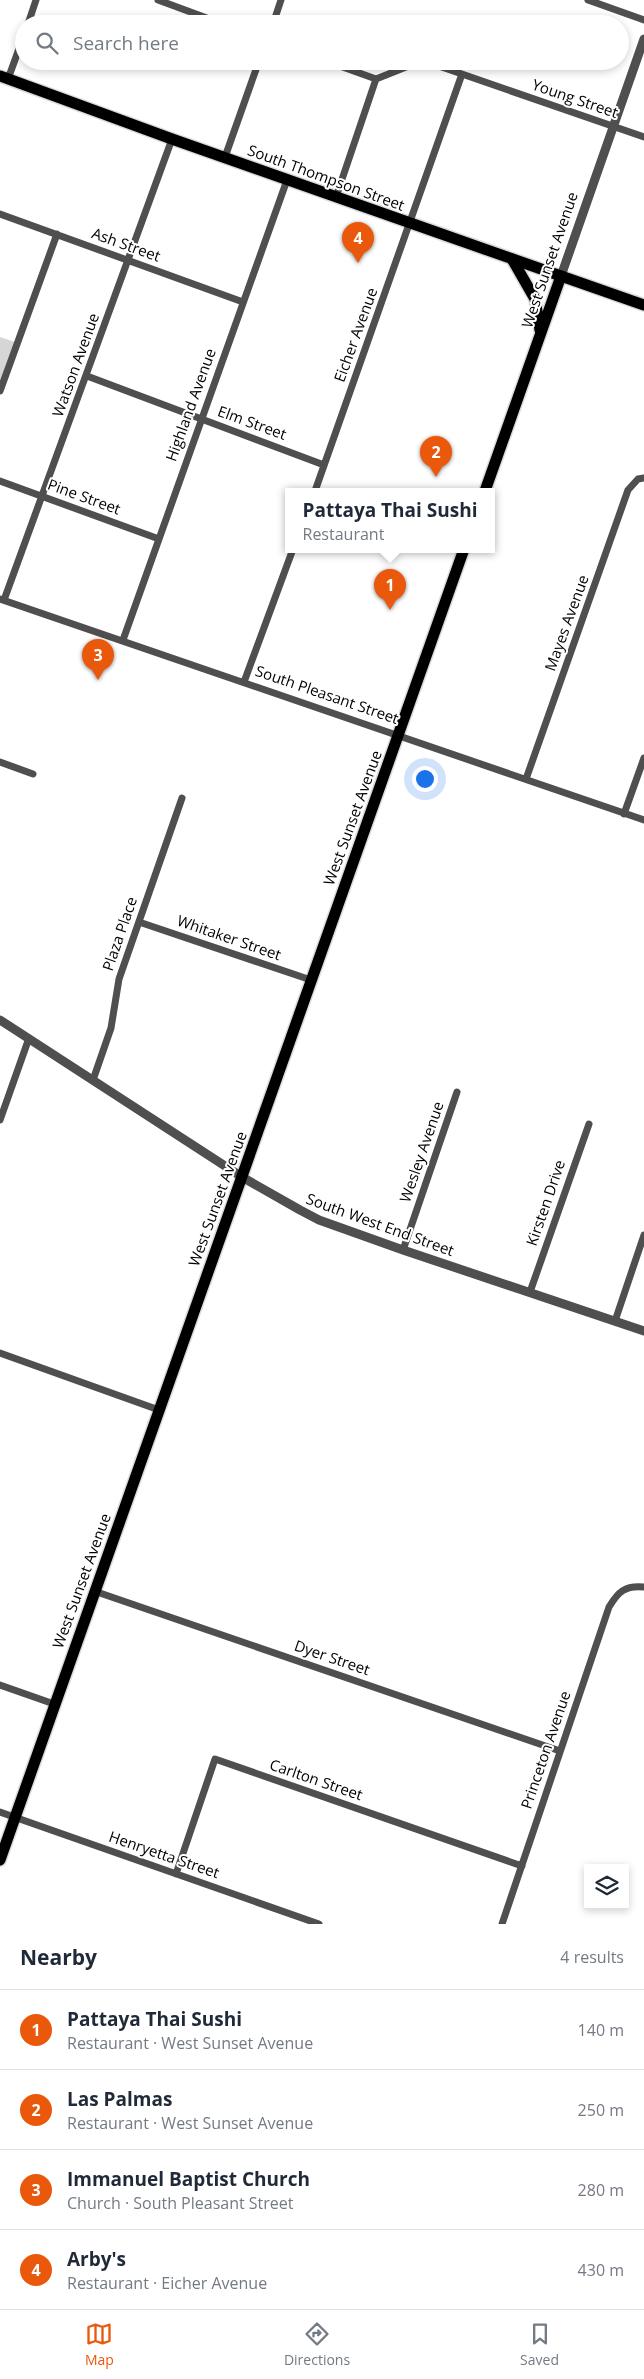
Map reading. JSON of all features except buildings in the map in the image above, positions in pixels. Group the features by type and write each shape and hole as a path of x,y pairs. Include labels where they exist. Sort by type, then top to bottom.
{"main road":[{"name":"South Thompson Street","path":"4,77 287,180 644,305"},
{"path":"512,259 535,299 541,333"},
{"name":"West Sunset Avenue","path":"486,488 561,276"},
{"name":"West Sunset Avenue","path":"0,1860 463,553"}],"street":[{"path":"31,15 36,0"},
{"path":"158,0 199,15"},
{"path":"276,15 281,0"},
{"path":"588,0 644,20"},
{"name":"West Sunset Avenue","path":"561,276 644,39"},
{"path":"4,77 15,54"},
{"path":"225,157 256,70"},
{"path":"336,197 376,79 351,70"},
{"name":"Young Street","path":"376,79 402,70"},
{"name":"Young Street","path":"450,70 644,137"},
{"name":"Eicher Avenue","path":"316,488 462,74"},
{"name":"Watson Avenue","path":"2,599 42,496 172,139"},
{"name":"Highland Avenue","path":"123,640 287,180"},
{"name":"Ash Street","path":"0,214 243,302"},
{"path":"0,391 57,234"},
{"name":"Elm Street","path":"86,376 324,465"},
{"name":"Mayes Avenue","path":"526,779 628,490 641,478"},
{"name":"Pine Street","path":"0,481 159,539"},
{"path":"244,682 292,553"},
{"name":"South Pleasant Street","path":"2,599 644,820"},
{"path":"624,814 644,758"},
{"path":"0,762 34,774"},
{"name":"Plaza Place","path":"93,1080 111,1028 119,979 182,798"},
{"name":"Whitaker Street","path":"139,922 311,980"},
{"name":"South West End Street","path":"0,1020 242,1177 319,1220 644,1331"},
{"path":"0,1120 29,1038"},
{"name":"Wesley Avenue","path":"403,1250 458,1092"},
{"name":"Kirsten Drive","path":"530,1292 589,1124"},
{"path":"615,1321 644,1235"},
{"path":"0,1353 159,1410"},
{"name":"Princeton Avenue","path":"502,1924 608,1607 624,1588 633,1586 644,1587"},
{"name":"Dyer Street","path":"94,1591 560,1751"},
{"path":"0,1685 54,1704"},
{"name":"Carlton Street","path":"176,1874 216,1759 522,1866"},
{"name":"Henryetta Street","path":"0,1812 176,1874 301,1921 319,1924"}],"shaded area":[{"path":"0,337 18,343 0,391"}],"place":[{"name":"Arby's","path":"358,263"},
{"name":"Las Palmas","path":"436,477"},
{"name":"Pattaya Thai Sushi","path":"390,610"},
{"name":"Immanuel Baptist Church","path":"98,680"}]}
